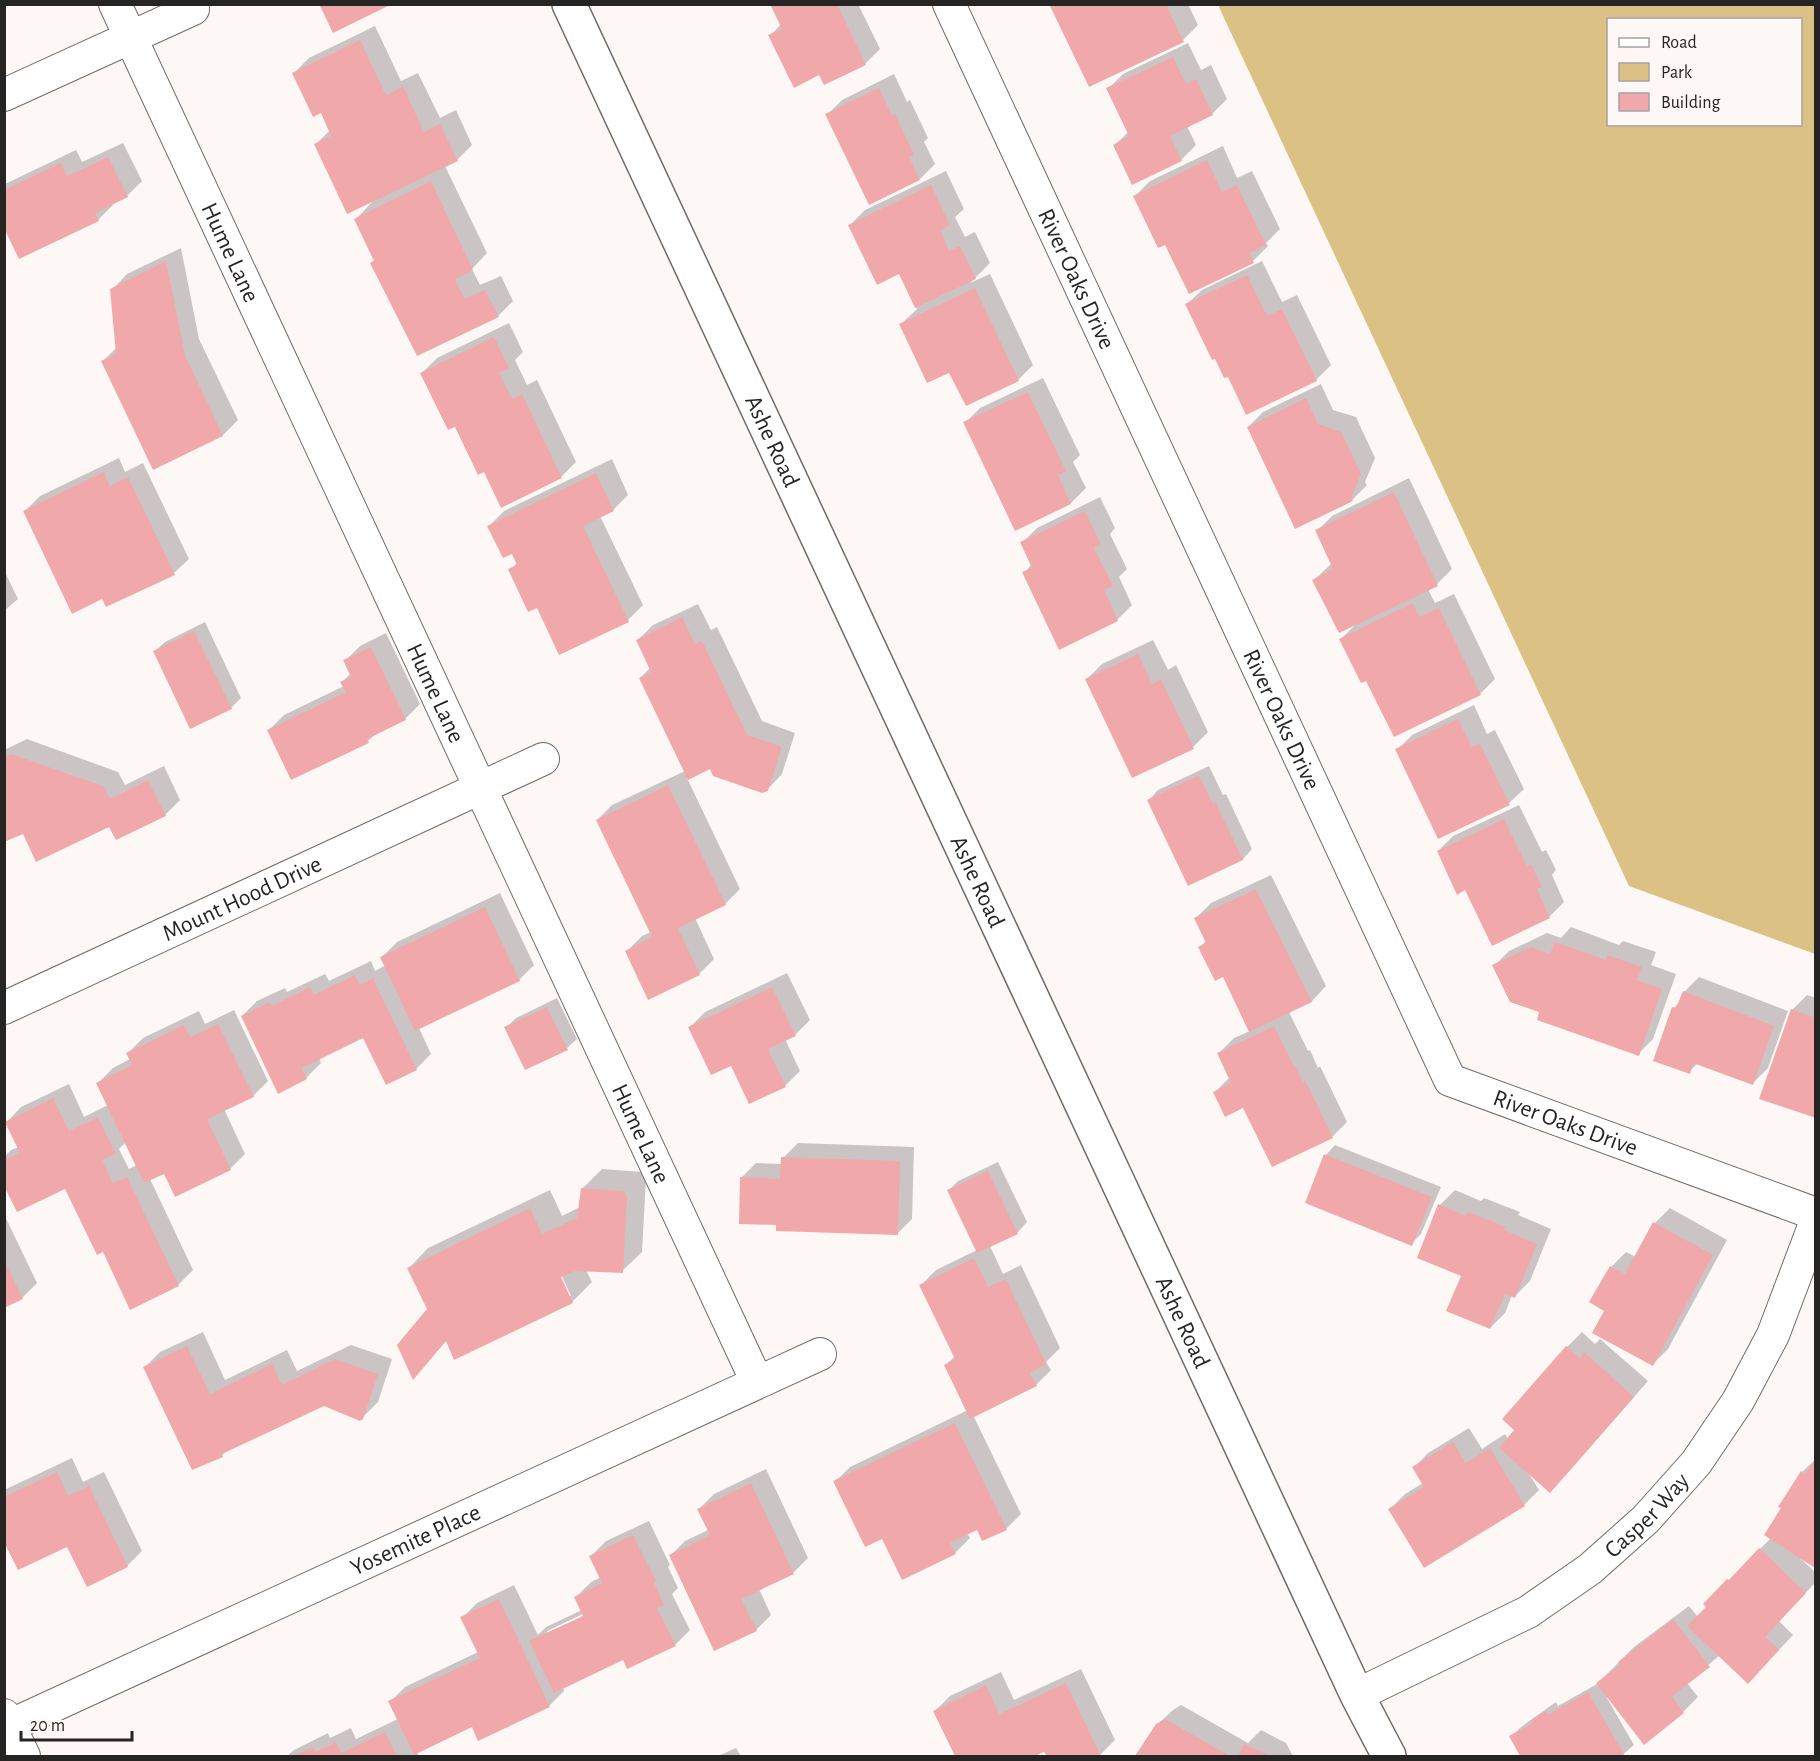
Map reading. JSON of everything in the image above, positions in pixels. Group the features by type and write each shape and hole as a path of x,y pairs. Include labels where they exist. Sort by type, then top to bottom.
{"street":[{"name":"Hume Lane","path":"115,4 757,1382"},
{"name":"Ashe Road","path":"569,4 1357,1695 1389,1756"},
{"name":"River Oaks Drive","path":"949,4 1450,1080 1815,1214"},
{"path":"4,95 193,9"},
{"name":"Mount Hood Drive","path":"4,1008 543,759"},
{"name":"Casper Way","path":"1357,1695 1528,1612 1590,1569 1646,1519 1696,1463 1738,1401 1773,1335 1815,1221"},
{"name":"Yosemite Place","path":"7,1721 820,1354"},
{"path":"7,1721 24,1756"}],"green space":[{"path":"1218,5 1815,5 1815,954 1629,886"}],"building":[{"path":"319,4 392,4 333,33"},
{"path":"770,4 837,4 866,65 824,85 819,75 794,88 768,35 782,29"},
{"path":"1049,4 1166,4 1184,42 1089,87"},
{"path":"360,40 386,95 403,86 424,132 440,124 458,161 347,214 314,144 331,136 321,113 313,117 292,73"},
{"path":"1173,57 1186,84 1196,79 1213,115 1170,136 1182,161 1132,185 1113,145 1129,136 1106,88"},
{"path":"879,88 892,116 895,114 914,155 909,157 920,180 869,205 825,114"},
{"path":"108,157 128,197 95,213 99,221 19,259 4,228 4,190 61,163 67,176"},
{"path":"1207,160 1222,192 1237,185 1266,245 1250,253 1254,263 1189,294 1165,245 1158,248 1133,196"},
{"path":"431,181 473,270 455,279 465,299 485,290 499,317 417,356 370,263 374,261 354,219"},
{"path":"931,185 950,225 940,230 949,251 960,246 976,279 915,308 899,274 877,285 848,225"},
{"path":"166,261 185,355 223,436 153,470 101,361 116,354 110,289"},
{"path":"1247,275 1267,316 1282,309 1317,381 1246,415 1228,377 1224,378 1215,359 1212,360 1185,304"},
{"path":"975,288 1019,381 966,406 949,373 927,383 899,324"},
{"path":"494,337 509,368 499,373 512,399 522,394 562,478 501,508 484,472 478,475 455,427 448,430 420,373"},
{"path":"1028,392 1066,471 1058,475 1071,504 1015,531 963,422"},
{"path":"1306,398 1318,424 1341,432 1361,474 1351,498 1353,501 1295,529 1247,427"},
{"path":"104,472 110,486 128,477 175,575 106,607 102,599 72,614 23,511"},
{"path":"596,473 614,511 583,526 629,622 559,655 537,608 528,612 508,569 517,565 512,554 503,558 487,526"},
{"path":"1394,492 1438,586 1339,633 1312,580 1333,569 1315,530"},
{"path":"1085,511 1101,545 1094,548 1113,586 1104,590 1118,621 1059,650 1022,572 1032,568 1020,542"},
{"path":"1413,603 1419,617 1439,608 1481,695 1394,737 1366,681 1361,683 1339,639"},
{"path":"682,617 695,644 702,641 747,735 780,746 768,791 762,793 713,776 710,769 688,780 639,678 651,672 636,640"},
{"path":"194,631 232,709 190,729 153,651"},
{"path":"371,647 406,720 367,739 369,743 291,780 267,730 346,692 340,682 351,677 343,660"},
{"path":"1138,654 1152,684 1161,679 1194,749 1132,778 1085,679"},
{"path":"1458,719 1472,747 1480,744 1510,805 1438,839 1395,749"},
{"path":"11,754 103,786 110,799 148,780 166,816 116,840 109,827 36,862 23,834 4,842 4,757"},
{"path":"1199,775 1213,804 1216,803 1243,860 1188,886 1147,800"},
{"path":"668,785 726,905 678,928 700,975 648,1000 625,951 652,937 596,820"},
{"path":"1504,819 1527,866 1531,864 1542,887 1537,889 1550,918 1492,946 1465,890 1457,895 1437,851"},
{"path":"1256,889 1312,1002 1249,1032 1223,977 1215,981 1198,947 1206,943 1194,918"},
{"path":"485,907 520,981 415,1031 380,957"},
{"path":"1555,942 1606,960 1607,955 1642,967 1637,980 1662,989 1639,1056 1537,1020 1539,1012 1510,1002 1492,965 1531,947 1550,954"},
{"path":"355,975 360,985 373,978 417,1070 386,1085 363,1038 302,1068 307,1079 278,1094 241,1016 270,1002 272,1006 310,987 314,995"},
{"path":"772,987 796,1036 768,1049 786,1087 749,1104 731,1066 711,1075 688,1027"},
{"path":"1683,991 1774,1026 1753,1085 1693,1063 1690,1074 1653,1061 1672,1007 1676,1008"},
{"path":"547,1007 568,1050 525,1070 504,1027"},
{"path":"1791,1009 1816,1018 1816,1118 1759,1099"},
{"path":"218,1024 254,1097 207,1119 231,1170 175,1197 164,1174 144,1183 96,1083 132,1065 126,1053 184,1025 190,1037"},
{"path":"1274,1026 1293,1065 1303,1082 1305,1080 1333,1138 1272,1167 1243,1108 1225,1117 1213,1092 1231,1083 1217,1053"},
{"path":"53,1098 69,1131 98,1117 116,1154 102,1160 113,1183 127,1177 179,1286 130,1310 103,1252 97,1255 65,1189 17,1212 4,1186 4,1160 20,1153 5,1122"},
{"path":"1324,1154 1432,1197 1412,1246 1305,1203"},
{"path":"781,1157 900,1161 898,1235 776,1231 776,1225 739,1224 740,1177 780,1179"},
{"path":"988,1171 1018,1234 977,1253 947,1190"},
{"path":"581,1188 624,1191 627,1198 623,1273 575,1271 561,1277 573,1303 454,1360 446,1341 413,1380 397,1345 427,1309 407,1268 530,1208 542,1234 577,1218"},
{"path":"1438,1204 1466,1216 1468,1212 1506,1227 1504,1230 1537,1244 1515,1298 1505,1294 1490,1329 1446,1311 1461,1276 1417,1258"},
{"path":"1653,1222 1713,1255 1653,1366 1592,1333 1604,1311 1589,1302 1610,1266 1625,1274"},
{"path":"974,1258 988,1287 1006,1279 1046,1364 1030,1373 1037,1386 970,1419 944,1365 955,1359 919,1285"},
{"path":"4,1260 23,1299 4,1308"},
{"path":"187,1346 210,1394 272,1364 282,1385 335,1359 378,1374 363,1419 360,1421 324,1406 222,1454 223,1457 192,1470 143,1367"},
{"path":"1566,1346 1580,1358 1584,1352 1634,1397 1550,1493 1499,1448 1514,1430 1502,1419"},
{"path":"955,1423 1007,1530 982,1541 977,1530 950,1543 956,1554 902,1580 882,1539 865,1547 833,1481"},
{"path":"1453,1442 1466,1463 1490,1448 1525,1506 1424,1568 1388,1509 1424,1487 1412,1467"},
{"path":"1816,1458 1815,1568 1764,1535 1781,1508 1778,1507 1801,1471 1805,1474"},
{"path":"57,1472 68,1496 89,1486 128,1567 87,1587 67,1547 18,1570 4,1542 4,1497"},
{"path":"751,1483 794,1574 741,1599 757,1631 714,1651 669,1555 710,1535 697,1509"},
{"path":"633,1535 656,1581 654,1583 664,1605 657,1608 676,1646 627,1669 623,1660 554,1693 529,1641 583,1616 574,1597 602,1583 589,1556"},
{"path":"1759,1548 1806,1593 1765,1637 1779,1650 1748,1684 1687,1626 1706,1607 1703,1604"},
{"path":"499,1599 550,1707 478,1741 472,1727 414,1755 388,1701 480,1658 460,1617"},
{"path":"1673,1619 1710,1667 1672,1696 1684,1713 1644,1745 1596,1683 1620,1665 1618,1662"},
{"path":"1066,1683 1101,1756 1047,1756 1044,1752 1035,1756 955,1756 933,1711 986,1685 999,1714"},
{"path":"1588,1692 1625,1756 1520,1756 1509,1736 1533,1723 1531,1720 1546,1711 1548,1715"},
{"path":"1165,1719 1230,1756 1135,1756 1156,1724"},
{"path":"385,1732 397,1756 293,1756 313,1747 315,1752 336,1742 341,1753"},
{"path":"1244,1744 1270,1756 1238,1756"}]}
